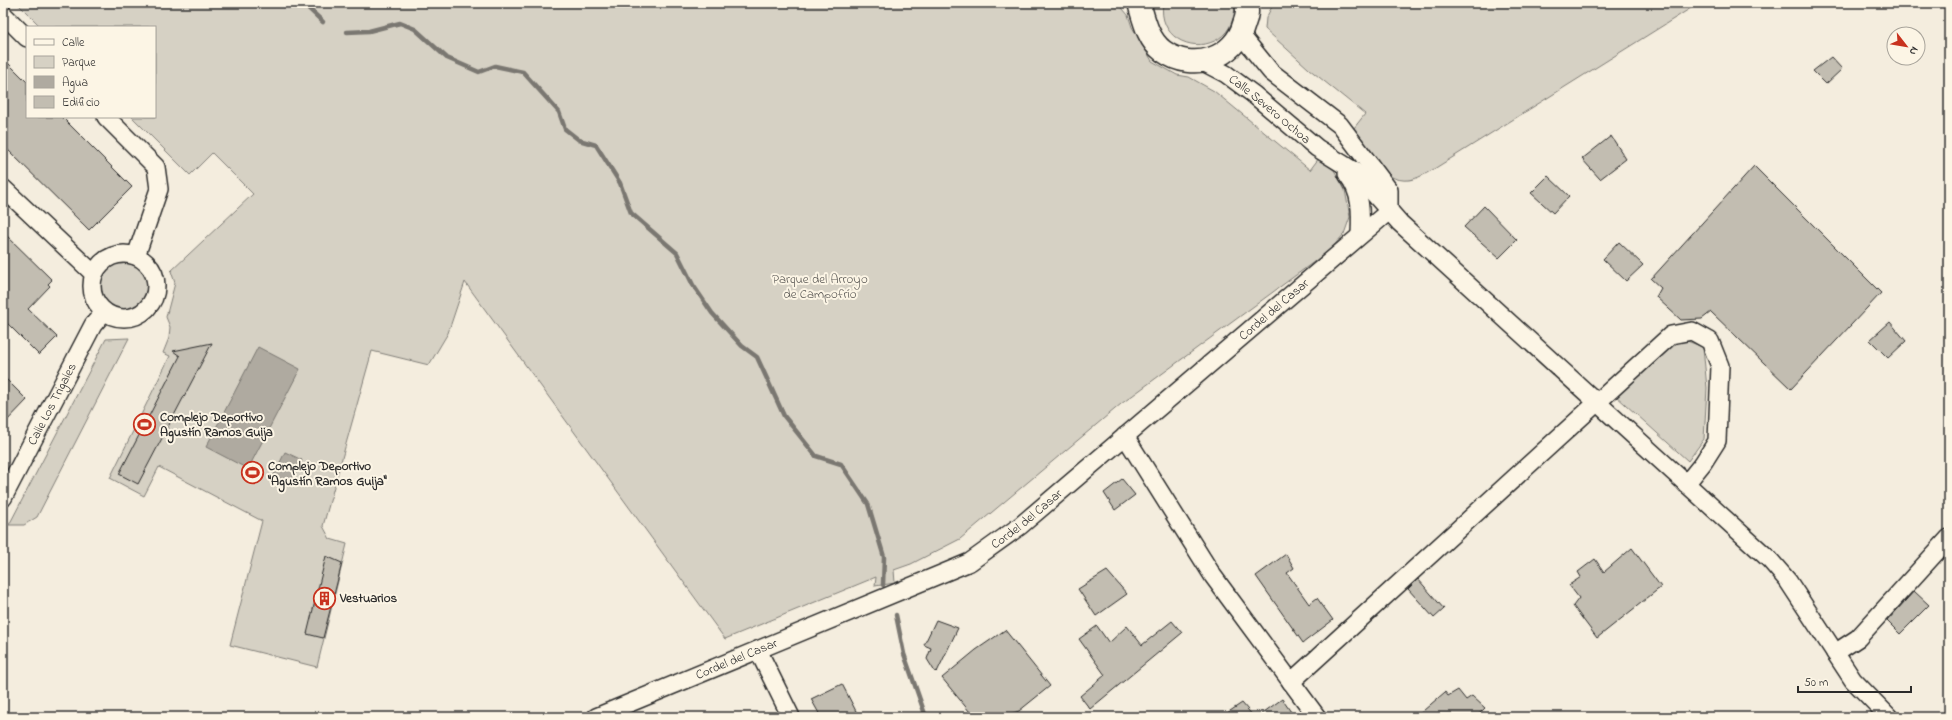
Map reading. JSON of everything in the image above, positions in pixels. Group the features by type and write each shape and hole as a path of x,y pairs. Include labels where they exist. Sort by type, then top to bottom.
{"main road":[{"path":"1142,7 1149,35 1163,51 1182,60 1203,62 1225,53 1241,35 1251,5"}],"street":[{"path":"3,14 26,37"},
{"path":"1241,35 1271,72 1340,125 1389,190 1389,211"},
{"name":"Calle Severo Ochoa","path":"1203,62 1226,74 1317,148 1354,171 1400,223 1769,559 1788,581 1853,680 1889,717"},
{"path":"107,118 156,167 159,189 136,256"},
{"path":"1334,159 1349,147 1351,140"},
{"name":"Calle Severo Ochoa","path":"1334,159 1353,181 1361,204 1360,235"},
{"path":"3,188 94,274"},
{"name":"Cordel del Casar","path":"596,717 970,562 1020,526 1389,211"},
{"path":"126,254 136,256 144,262 153,274 156,288 154,298 142,313 132,318 122,319 112,317 104,312 92,295 91,284 94,274 99,266 107,259 116,255 126,254"},
{"name":"Calle Los Trigales","path":"3,498 93,325 104,312"},
{"path":"1291,682 1671,335 1692,331 1710,341 1720,366 1717,441 1703,464 1686,484"},
{"path":"1125,436 1213,576 1317,717"},
{"path":"1835,653 1858,638 1949,538"},
{"path":"758,650 791,717"}],"green space":[{"name":"Parque del Arroyo de Campofrío","path":"17,3 1118,3 1128,15 1132,27 1152,61 1177,75 1189,77 1214,91 1310,170 1319,158 1334,170 1345,190 1350,217 1344,234 1330,250 1121,404 960,539 911,564 894,570 895,583 875,586 876,577 725,639 465,282 448,333 429,365 372,351 323,526 330,539 347,544 317,667 230,645 262,521 159,467 144,496 110,478 170,356 163,353 169,338 170,327 166,317 175,283 171,271 253,194 212,153 190,175 133,118 156,118 156,26 40,26"},
{"path":"1163,3 1235,3 1232,22 1223,35 1211,43 1196,45 1183,41 1171,33 1164,20"},
{"path":"1274,3 1699,3 1434,169 1419,177 1409,180 1399,180 1382,171 1374,163 1362,146 1354,128 1365,114 1309,69 1265,29 1266,18"},
{"path":"124,263 137,267 143,273 147,286 143,299 137,305 124,309 111,305 105,299 101,286 105,273 111,267"},
{"path":"129,338 37,517 24,525 9,525 106,339"},
{"path":"1682,339 1703,347 1707,388 1704,439 1688,461 1615,395 1671,345"}],"water":[{"path":"258,347 300,369 248,469 206,447"},
{"path":"285,452 302,460 289,485 273,477"}],"building":[{"path":"1831,57 1842,69 1826,84 1813,71"},
{"path":"3,58 26,81 26,118 63,118 132,187 89,230 3,145"},
{"path":"1611,136 1626,159 1600,179 1582,159"},
{"path":"1754,166 1881,293 1791,389 1711,312 1702,319 1681,320 1656,297 1661,288 1651,279"},
{"path":"1548,176 1569,196 1553,213 1531,193"},
{"path":"1484,206 1517,240 1499,258 1464,227"},
{"path":"3,232 52,280 48,284 50,286 28,309 57,337 39,355 3,319"},
{"path":"1619,242 1643,265 1626,281 1603,259"},
{"path":"1890,322 1906,341 1888,358 1870,340"},
{"path":"212,343 138,484 119,474 180,356 173,351"},
{"path":"3,376 27,400 3,425"},
{"path":"1122,479 1135,495 1115,510 1104,493"},
{"path":"1632,548 1661,587 1597,638 1573,606 1579,598 1569,585 1581,577 1578,572 1595,559 1604,572"},
{"path":"1286,554 1294,568 1287,573 1309,604 1317,598 1333,620 1303,643 1256,576"},
{"name":"Vestuarios","path":"326,556 342,563 323,638 307,634"},
{"path":"1107,571 1127,594 1096,616 1078,589"},
{"path":"1418,579 1444,609 1434,618 1408,589"},
{"path":"1914,591 1929,605 1900,634 1887,621"},
{"path":"936,620 958,628 937,672 935,672 927,659 931,648 924,645"},
{"path":"1172,621 1182,633 1090,709 1080,696 1105,675 1079,639 1097,626 1109,643 1127,626 1142,645"},
{"path":"1005,630 1050,686 1019,711 1002,717 974,717 942,678 976,650"},
{"path":"842,684 859,717 821,717 811,699"},
{"path":"1458,690 1466,700 1472,696 1485,708 1476,717 1416,717 1445,692 1448,696"},
{"path":"1282,699 1291,712 1285,717 1257,717"},
{"path":"1242,703 1254,717 1221,717"}],"waterway":[{"path":"303,3 323,22"},
{"path":"347,32 369,31 400,23 415,29 447,58 479,72 495,66 523,72 559,112 565,129 579,140 596,145 620,183 631,213 677,253 693,285 712,313 742,346 757,357 784,416 816,456 841,464 868,504 884,557 883,585"},
{"path":"896,615 904,654 926,717"}],"place":[{"name":"Complejo Deportivo Agustín Ramos Guija","path":"144,424"},
{"name":"Complejo Deportivo \"Agustín Ramos Guija\"","path":"253,473"},
{"name":"Vestuarios","path":"324,598"}]}
